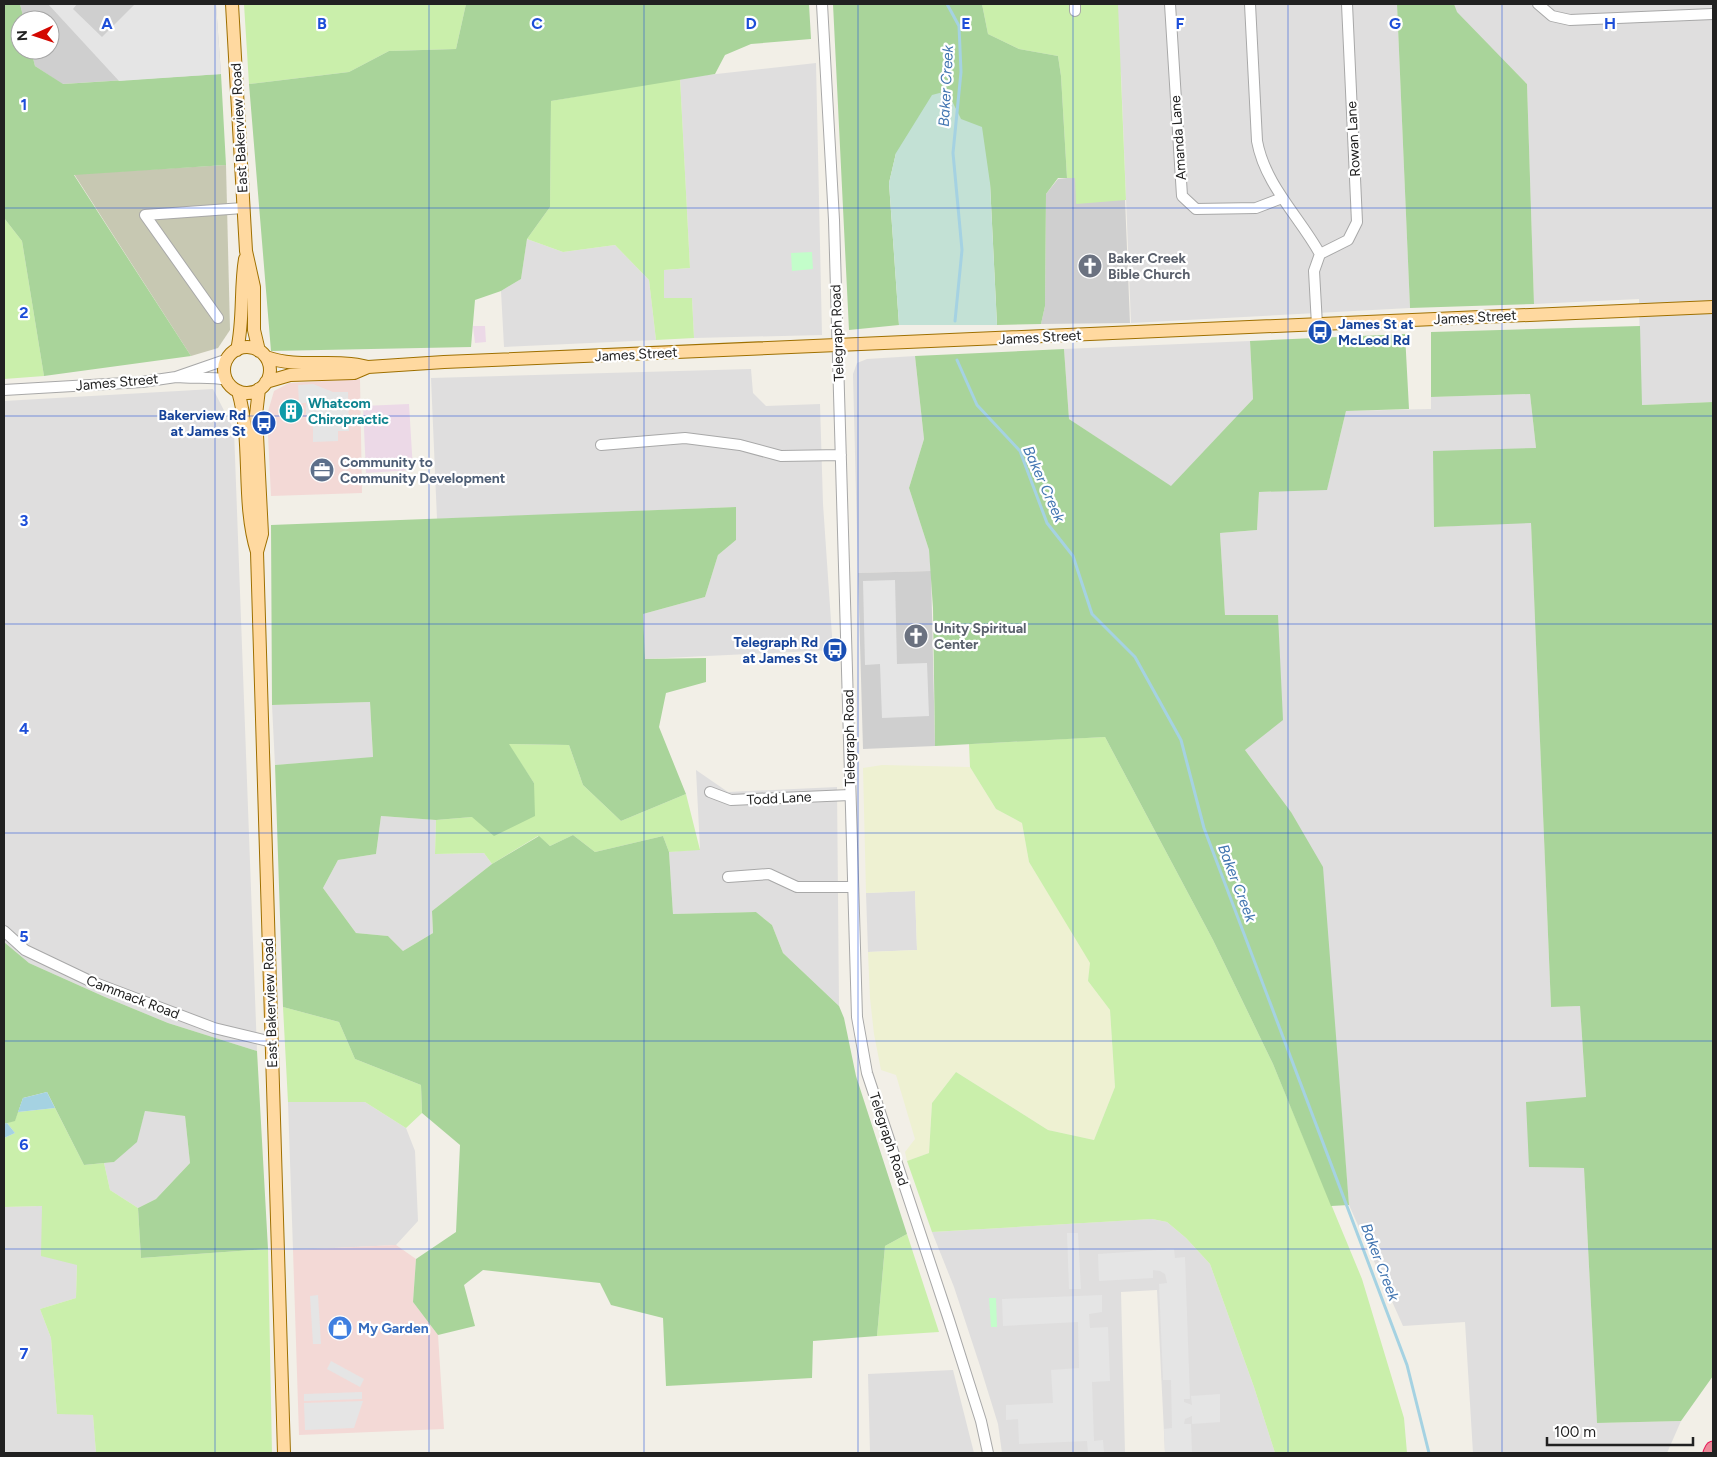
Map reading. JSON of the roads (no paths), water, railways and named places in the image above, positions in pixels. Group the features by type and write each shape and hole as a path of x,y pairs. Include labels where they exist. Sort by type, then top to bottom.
{"highway":[{"path":"1711,1453 1713,1449"}],"main road":[{"name":"East Bakerview Road","path":"232,4 246,252 254,287 254,330 262,354"},
{"name":"East Bakerview Road","path":"232,354 241,330 240,289 246,252"},
{"name":"James Street","path":"263,386 290,375 354,373 368,368 1713,307"},
{"path":"250,348 262,354 270,372 263,386 250,392 238,390 227,380 225,368 232,354 250,348"},
{"name":"James Street","path":"262,354 282,363 353,364 368,368"},
{"name":"East Bakerview Road","path":"257,552 262,534 256,415 263,386"},
{"name":"East Bakerview Road","path":"238,390 244,418 250,531 257,552 284,1453"}],"street":[{"name":"Telegraph Road","path":"822,4 834,220 836,346 841,455 857,1017 867,1074 949,1320 981,1421 988,1453"},
{"name":"Amanda Lane","path":"1170,4 1182,196 1196,209 1256,208 1282,198"},
{"path":"1250,4 1257,141 1266,170 1282,198 1320,254 1314,271 1317,325"},
{"name":"Rowan Lane","path":"1320,254 1348,240 1357,222 1347,4"},
{"path":"1538,4 1552,16 1570,20 1713,14"},
{"path":"218,318 145,215 243,208"},
{"name":"James Street","path":"4,390 142,382 176,376 232,354"},
{"path":"176,376 190,378 209,376 227,380"},
{"path":"601,445 685,438 740,445 781,456 841,455"},
{"name":"Todd Lane","path":"710,792 731,800 850,795"},
{"path":"728,876 769,874 798,887 852,887"},
{"name":"Cammack Road","path":"4,930 26,950 90,981 214,1028 272,1042"}],"water":[{"path":"47,1092 55,1108 18,1112 23,1098"},
{"path":"7,1123 15,1133 4,1138 4,1124"}],"waterway":[{"name":"Baker Creek","path":"947,4 959,26 961,72 953,153 962,250 955,321"},
{"name":"Baker Creek","path":"957,360 977,405 1020,451 1047,523 1073,556 1092,614 1135,657 1181,740 1204,828 1407,1365 1429,1453"}],"place":[{"name":"Baker Creek Bible Church","path":"1090,266"},
{"name":"James St at McLeod Rd","path":"1320,332"},
{"name":"Whatcom Chiropractic","path":"291,411"},
{"name":"Bakerview Rd at James St","path":"264,423"},
{"name":"Community to Community Development","path":"322,470"},
{"name":"Unity Spiritual Center","path":"916,636"},
{"name":"Telegraph Rd at James St","path":"835,650"},
{"name":"My Garden","path":"340,1328"}]}
